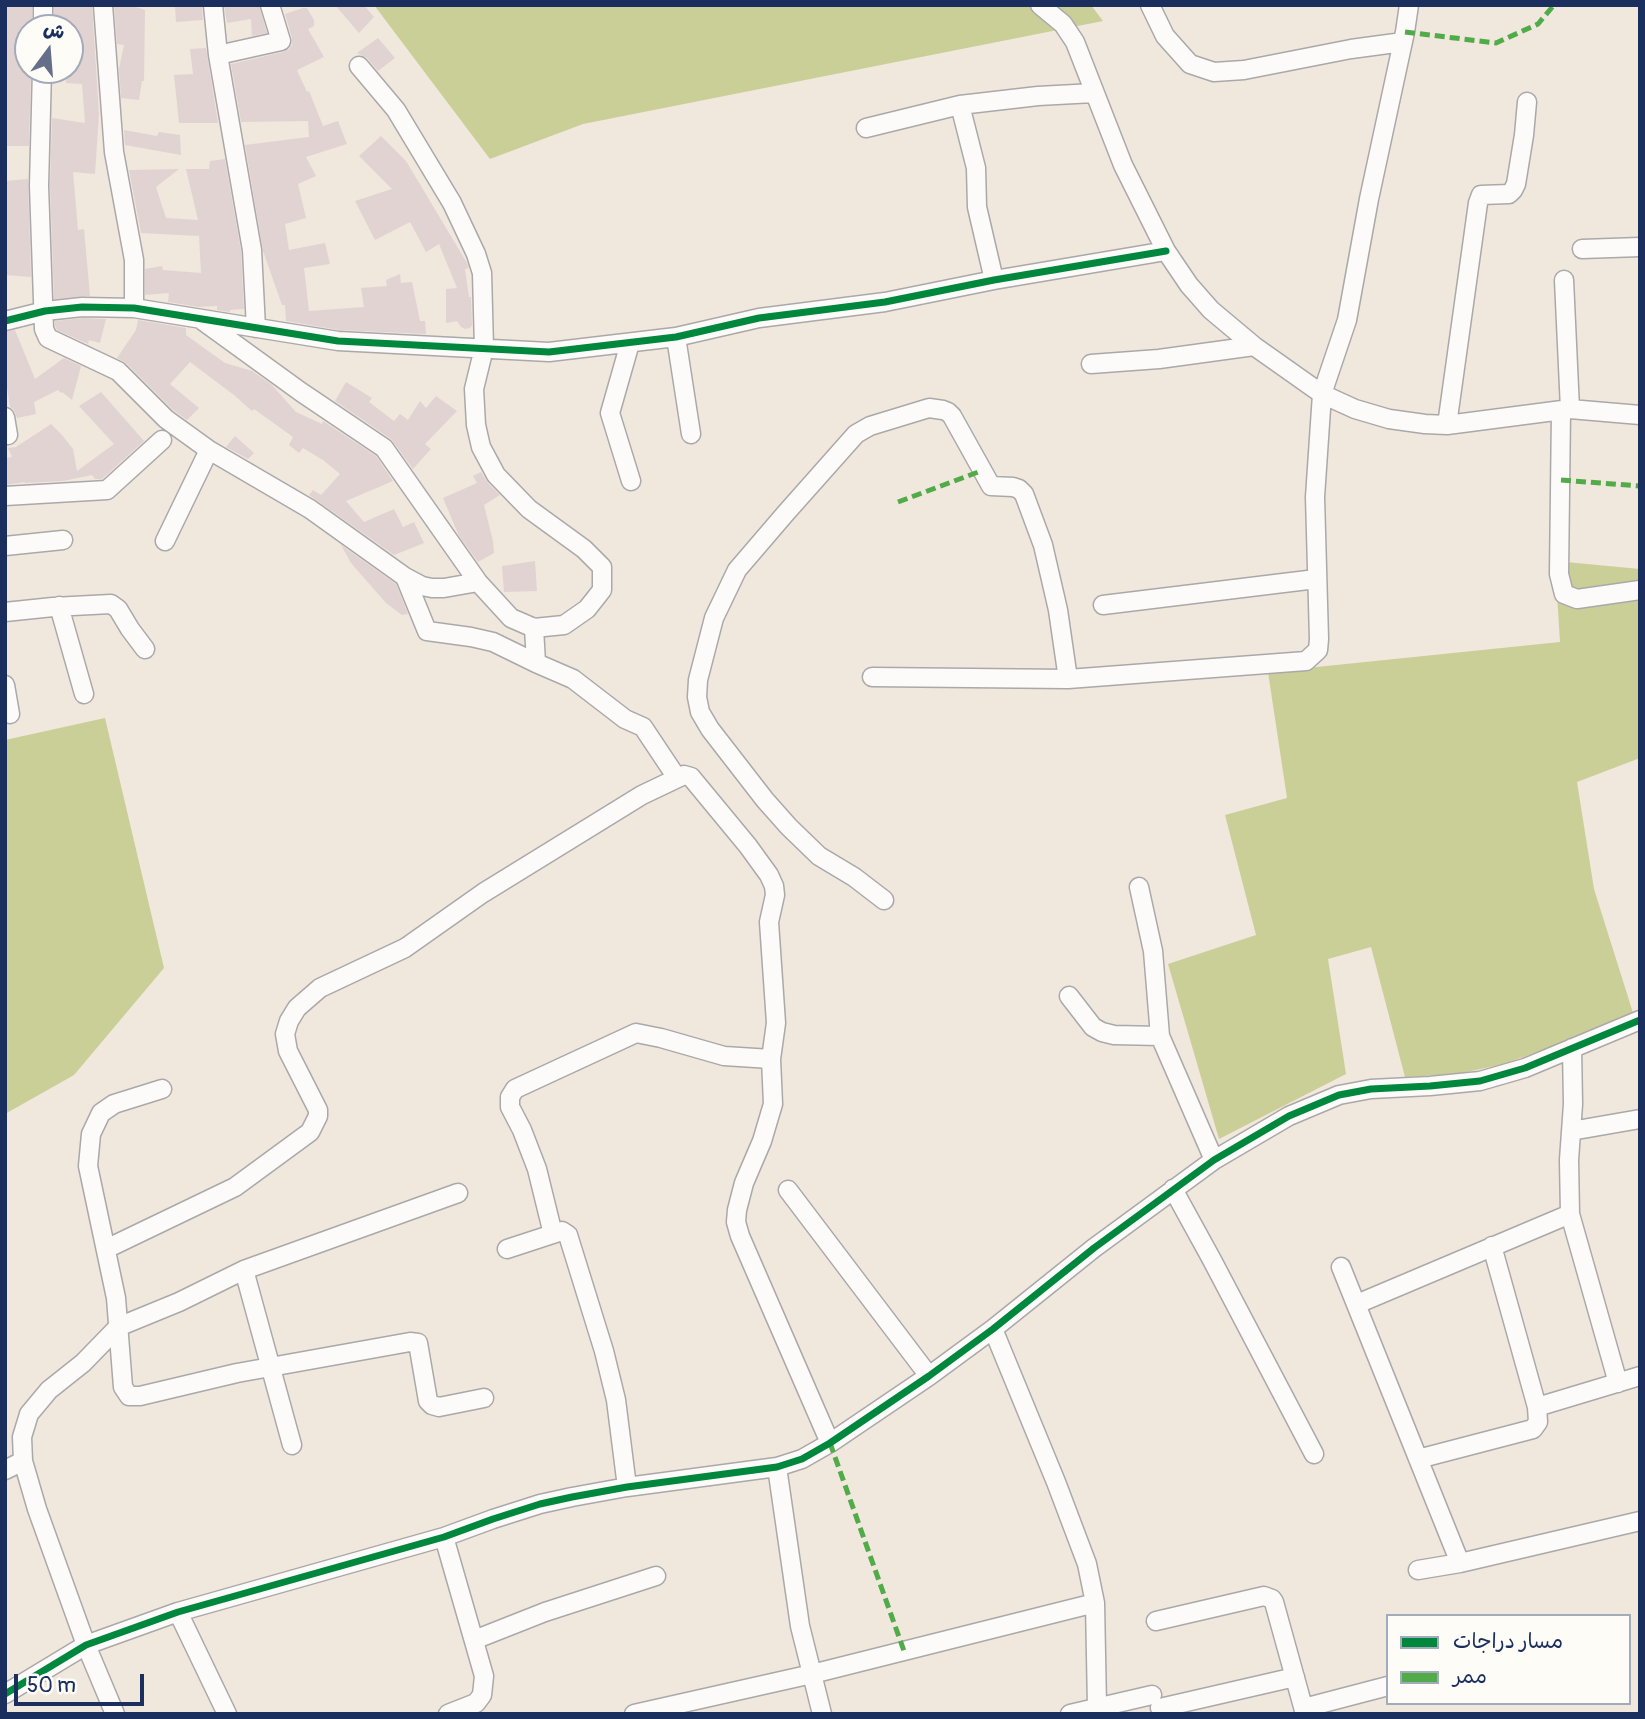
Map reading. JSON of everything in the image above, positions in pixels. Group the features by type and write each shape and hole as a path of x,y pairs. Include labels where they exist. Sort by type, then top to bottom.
{"street":[{"path":"103,5 114,152 134,260 134,308"},
{"path":"214,5 218,55 252,250 256,328"},
{"path":"218,55 281,41 270,5"},
{"path":"1040,5 1063,24 1075,42 1123,164 1166,251 1189,285 1211,310 1254,346 1322,394 1355,409 1389,419 1447,425 1566,410 1640,415"},
{"path":"1150,5 1166,36 1191,64 1214,72 1244,70 1351,49 1403,42"},
{"path":"872,677 1068,679 1306,662 1318,650 1315,498 1322,394 1347,320 1409,5"},
{"path":"201,318 301,392 384,448 478,582 511,618 534,628 564,625 587,609 601,590 602,567 583,549 529,509 496,475 481,447 476,425 474,389 484,348 482,274 477,254 452,203 396,110 359,66"},
{"path":"42,84 39,186 44,329 48,338 118,371 166,419 209,450 310,509 405,577 432,588 478,582"},
{"path":"866,128 960,105 1094,93"},
{"path":"1447,425 1478,203 1481,195 1508,194 1516,184 1527,102"},
{"path":"960,105 976,169 977,207 994,281"},
{"path":"1582,249 1640,247"},
{"path":"5,321 45,311 82,307 134,308 338,341 549,352 676,337 759,318 884,302 1166,251"},
{"path":"1564,280 1566,410 1559,575 1564,594 1577,599 1640,590"},
{"path":"676,337 691,434"},
{"path":"630,343 610,413 631,481"},
{"path":"1091,364 1158,359 1254,346"},
{"path":"884,900 854,877 819,856 789,827 710,729 700,712 698,680 714,618 737,570 856,434 870,426 929,408 943,410 952,416 991,485 1019,489 1024,494 1043,545 1058,610 1068,679"},
{"path":"5,496 107,490 162,440"},
{"path":"165,541 209,450"},
{"path":"5,545 63,540"},
{"path":"405,577 427,631 493,642 573,679 625,719 643,727 677,778"},
{"path":"1103,605 1316,579"},
{"path":"5,611 111,604 118,609 145,649"},
{"path":"59,606 84,694"},
{"path":"534,628 536,663"},
{"path":"5,685 10,714"},
{"path":"106,1249 235,1187 310,1132 318,1110 288,1051 285,1034 297,1008 320,988 405,948 483,893 642,795 686,775 691,777 748,846 774,886 775,895 769,922 776,1023 771,1059 772,1104 762,1140 744,1183 736,1222 830,1443"},
{"path":"1139,887 1153,951 1160,1036 1214,1160"},
{"path":"1069,996 1093,1027 1102,1032 1114,1035 1160,1036"},
{"path":"5,1694 86,1645 178,1612 444,1538 540,1504 627,1487 776,1467 802,1459 929,1377 1094,1248 1214,1160 1289,1116 1339,1095 1371,1089 1480,1081 1525,1068 1640,1020"},
{"path":"553,1234 537,1169 510,1107 510,1097 515,1089 636,1033 724,1056 771,1059"},
{"path":"1572,1048 1570,1214 1618,1383"},
{"path":"162,1089 114,1104 101,1113 91,1134 88,1166 116,1298 123,1387 129,1396 237,1373 410,1342 418,1343 428,1401 439,1407 484,1398"},
{"path":"1571,1131 1640,1119"},
{"path":"1173,1189 1314,1454"},
{"path":"788,1190 929,1377"},
{"path":"115,1714 86,1645 37,1509 23,1461 22,1437 29,1414 49,1390 83,1363 118,1327 244,1270 458,1193"},
{"path":"1357,1304 1570,1214"},
{"path":"507,1249 562,1231 568,1235 604,1351 615,1400 627,1487"},
{"path":"1418,1459 1533,1429 1538,1422 1537,1407 1492,1247"},
{"path":"1341,1267 1460,1563"},
{"path":"244,1270 292,1445"},
{"path":"993,1329 1087,1564 1095,1603 1097,1707"},
{"path":"1537,1407 1640,1376"},
{"path":"5,1470 23,1461"},
{"path":"776,1467 800,1626 822,1714"},
{"path":"1418,1570 1460,1563 1640,1521"},
{"path":"444,1538 484,1676 482,1695 476,1703 448,1714"},
{"path":"474,1640 545,1612 656,1576"},
{"path":"1156,1620 1268,1596 1275,1602 1305,1711 1386,1687"},
{"path":"634,1714 812,1674 1095,1603"},
{"path":"178,1612 227,1714"},
{"path":"1070,1714 1097,1707 1156,1701 1295,1677"}],"green space":[{"path":"374,5 1091,5 1103,21 583,124 490,159"},
{"path":"1555,561 1640,569 1640,758 1577,782 1594,889 1634,1016 1504,1064 1457,1074 1405,1077 1371,947 1328,959 1346,1074 1219,1139 1168,964 1256,935 1225,815 1287,798 1268,672 1560,642"},
{"path":"105,718 164,968 74,1075 5,1114 5,740"}],"building":[{"path":"5,5 32,5 32,14 14,14 14,84 31,84 29,146 5,146"},
{"path":"54,5 92,5 99,114 95,174 73,172 78,230 84,229 90,296 54,299 50,186 52,118 85,123 82,84 84,14 54,14"},
{"path":"114,5 130,5 145,10 144,81 139,100 121,98 119,69 124,45 117,44"},
{"path":"175,5 202,5 203,20 176,22"},
{"path":"224,5 259,5 267,33 252,36 251,19 227,23"},
{"path":"335,5 364,5 374,17 359,33"},
{"path":"307,8 314,20 314,26 308,29 324,57 297,70 323,126 338,121 347,144 306,157 316,176 298,184 306,218 285,224 289,250 325,243 330,264 304,268 309,311 364,307 361,288 387,286 386,280 400,274 401,283 412,282 420,321 425,321 426,334 339,330 286,321 285,305 282,305 263,251 245,145 309,137 308,121 241,122 231,64 288,50 292,45 292,38 285,14"},
{"path":"378,38 395,58 378,71 367,58 357,53"},
{"path":"206,48 218,123 179,123 174,75 193,74 190,49"},
{"path":"124,130 157,136 159,132 180,135 181,155 125,145"},
{"path":"381,136 406,161 467,263 469,268 465,269 471,297 470,328 461,327 457,321 446,323 446,289 457,288 439,244 426,252 410,222 375,240 355,201 392,189 359,156"},
{"path":"225,159 241,251 244,309 230,312 217,310 217,306 199,307 168,302 169,293 145,295 145,269 162,266 163,270 201,273 199,236 141,233 129,170 179,169 156,187 166,218 198,220 186,169 209,169 210,161"},
{"path":"28,179 31,277 5,275 5,181"},
{"path":"106,319 100,343 89,340 88,344 57,330 55,326 55,321"},
{"path":"138,320 186,328 186,335 225,363 252,371 271,384 296,412 322,424 323,421 376,456 393,481 346,501 364,522 394,509 403,527 414,522 424,543 394,555 309,495 313,490 321,495 340,474 303,448 299,453 289,445 293,437 254,409 252,411 190,362 170,384 199,408 187,420 173,410 126,363 117,358 136,330"},
{"path":"15,330 35,379 64,358 81,366 72,400 58,390 34,402 36,414 17,418 10,407 5,375 5,332"},
{"path":"346,382 372,398 369,402 394,421 400,414 408,420 420,401 426,408 436,396 457,411 425,444 431,449 413,469 391,439 335,401"},
{"path":"101,392 144,441 102,479 95,479 92,475 63,481 5,485 5,458 12,457 8,448 16,447 51,424 73,449 77,471 114,444 79,406"},
{"path":"235,436 254,453 248,459 226,447"},
{"path":"481,472 500,495 484,505 494,553 478,562 459,536 443,498 477,483 473,476"},
{"path":"341,545 396,584 408,614 402,615 386,603 351,563"},
{"path":"535,561 537,591 504,592 502,566"}],"marked path":[{"path":"1405,32 1496,43 1538,24 1554,5"},
{"path":"898,502 981,471"},
{"path":"1561,480 1640,486"},
{"path":"830,1443 904,1651"}],"cycle path":[{"path":"5,321 45,311 82,307 134,308 338,341 549,352 676,337 759,318 885,302 994,280 1166,251"},
{"path":"5,1694 86,1645 178,1612 444,1537 540,1504 627,1487 777,1467 802,1459 929,1376 1094,1248 1214,1160 1289,1116 1339,1095 1371,1089 1480,1081 1525,1068 1640,1020"}]}
